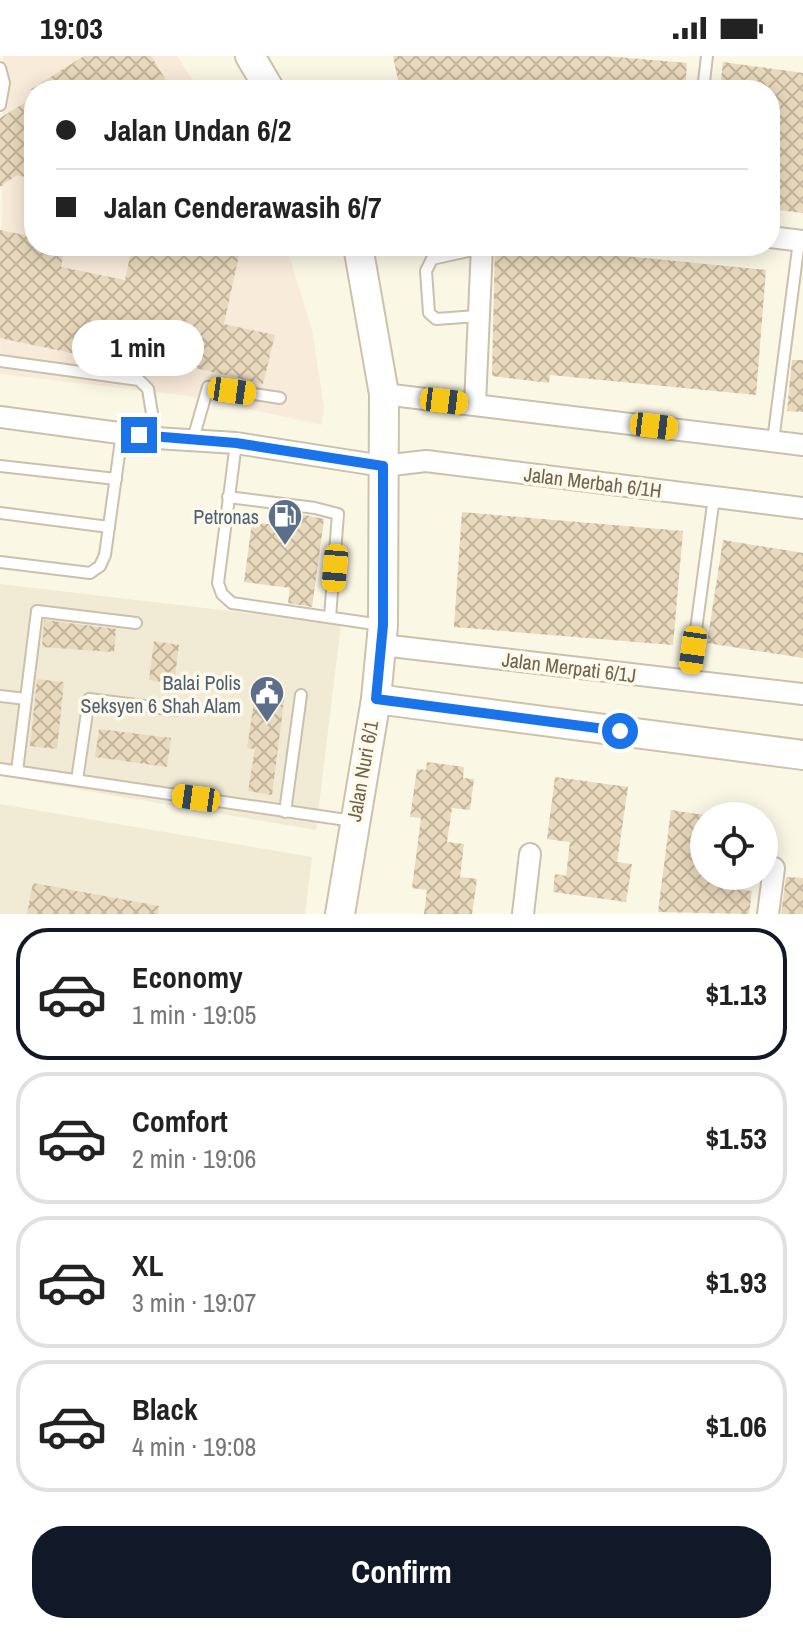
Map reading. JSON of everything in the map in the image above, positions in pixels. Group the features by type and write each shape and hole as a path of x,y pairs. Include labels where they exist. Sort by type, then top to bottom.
{"street":[{"path":"250,56 264,80"},
{"path":"780,238 801,241"},
{"name":"Jalan Nuri 6/1","path":"340,914 353,821 376,699 383,635 384,394 360,256"},
{"path":"475,404 481,256"},
{"path":"384,394 803,445"},
{"name":"Jalan Merbah 6/1H","path":"0,417 156,438 236,443 383,466 426,461 803,508"},
{"name":"Jalan Merpati 6/1J","path":"383,635 689,681 803,694"},
{"path":"376,699 803,755"},
{"path":"523,914 530,854"},
{"path":"768,914 771,890"}],"lane":[{"path":"704,80 707,56"},
{"path":"0,68 4,83 0,105"},
{"path":"773,441 801,241"},
{"path":"444,256 432,259 426,271 429,313 436,319 477,316"},
{"path":"0,361 139,380 148,389 156,438"},
{"path":"193,439 208,387 280,398"},
{"path":"0,562 90,573 100,566 105,555 122,433"},
{"path":"236,443 218,583 222,594 232,603 330,617 383,635"},
{"path":"0,466 116,479"},
{"path":"228,497 315,508 338,514 330,617"},
{"path":"689,681 714,497"},
{"path":"0,513 109,527"},
{"path":"17,771 37,611 136,623"},
{"path":"285,812 301,695"},
{"path":"0,696 26,699"},
{"path":"77,780 89,699 177,710"},
{"path":"0,769 353,821"}],"shaded area":[{"path":"3,56 177,56 193,80 24,80 24,256 289,256 312,330 324,407 322,425 183,395 0,374"},
{"path":"0,584 341,624 316,830 0,776"},
{"path":"0,804 312,857 305,914 0,914"}],"building":[{"path":"84,56 151,56 166,80 46,80"},
{"path":"393,56 605,56 687,63 686,80 398,80"},
{"path":"723,62 803,73 803,213 780,210 780,80 721,80"},
{"path":"24,103 24,177 17,175 0,187 0,118"},
{"path":"0,230 24,235 24,256 63,256 61,267 125,280 130,256 239,256 224,324 275,335 263,384 93,344 90,357 0,338"},
{"path":"495,256 625,256 766,270 756,395 550,375 549,383 492,376"},
{"path":"792,360 803,360 803,412 787,411"},
{"path":"462,512 683,531 673,645 454,627"},
{"path":"300,514 324,519 312,607 288,603 290,588 244,582 252,522 298,528"},
{"path":"723,540 803,553 803,658 707,643"},
{"path":"44,620 116,629 114,652 42,647"},
{"path":"154,641 179,645 174,684 149,680"},
{"path":"37,679 64,682 57,749 30,746"},
{"path":"256,688 285,693 272,795 248,791 255,749 247,748"},
{"path":"99,729 171,738 167,767 95,757"},
{"path":"427,762 464,767 463,778 474,779 470,810 452,808 447,842 464,844 460,877 477,879 472,914 424,914 427,890 412,888 421,818 410,817 417,769 426,770"},
{"path":"555,777 628,787 617,862 632,864 626,902 553,892 555,874 566,876 570,842 547,839"},
{"path":"671,810 690,813 690,890 752,891 749,914 658,912"},
{"path":"786,877 803,878 803,914 781,914"},
{"path":"33,883 159,906 158,914 27,914"}],"place":[{"name":"Petronas","path":"285,547"},
{"name":"Balai Polis Seksyen 6 Shah Alam","path":"267,724"}],"route":[{"path":"139,435 236,443 383,466 383,625 376,699 620,731"}]}
